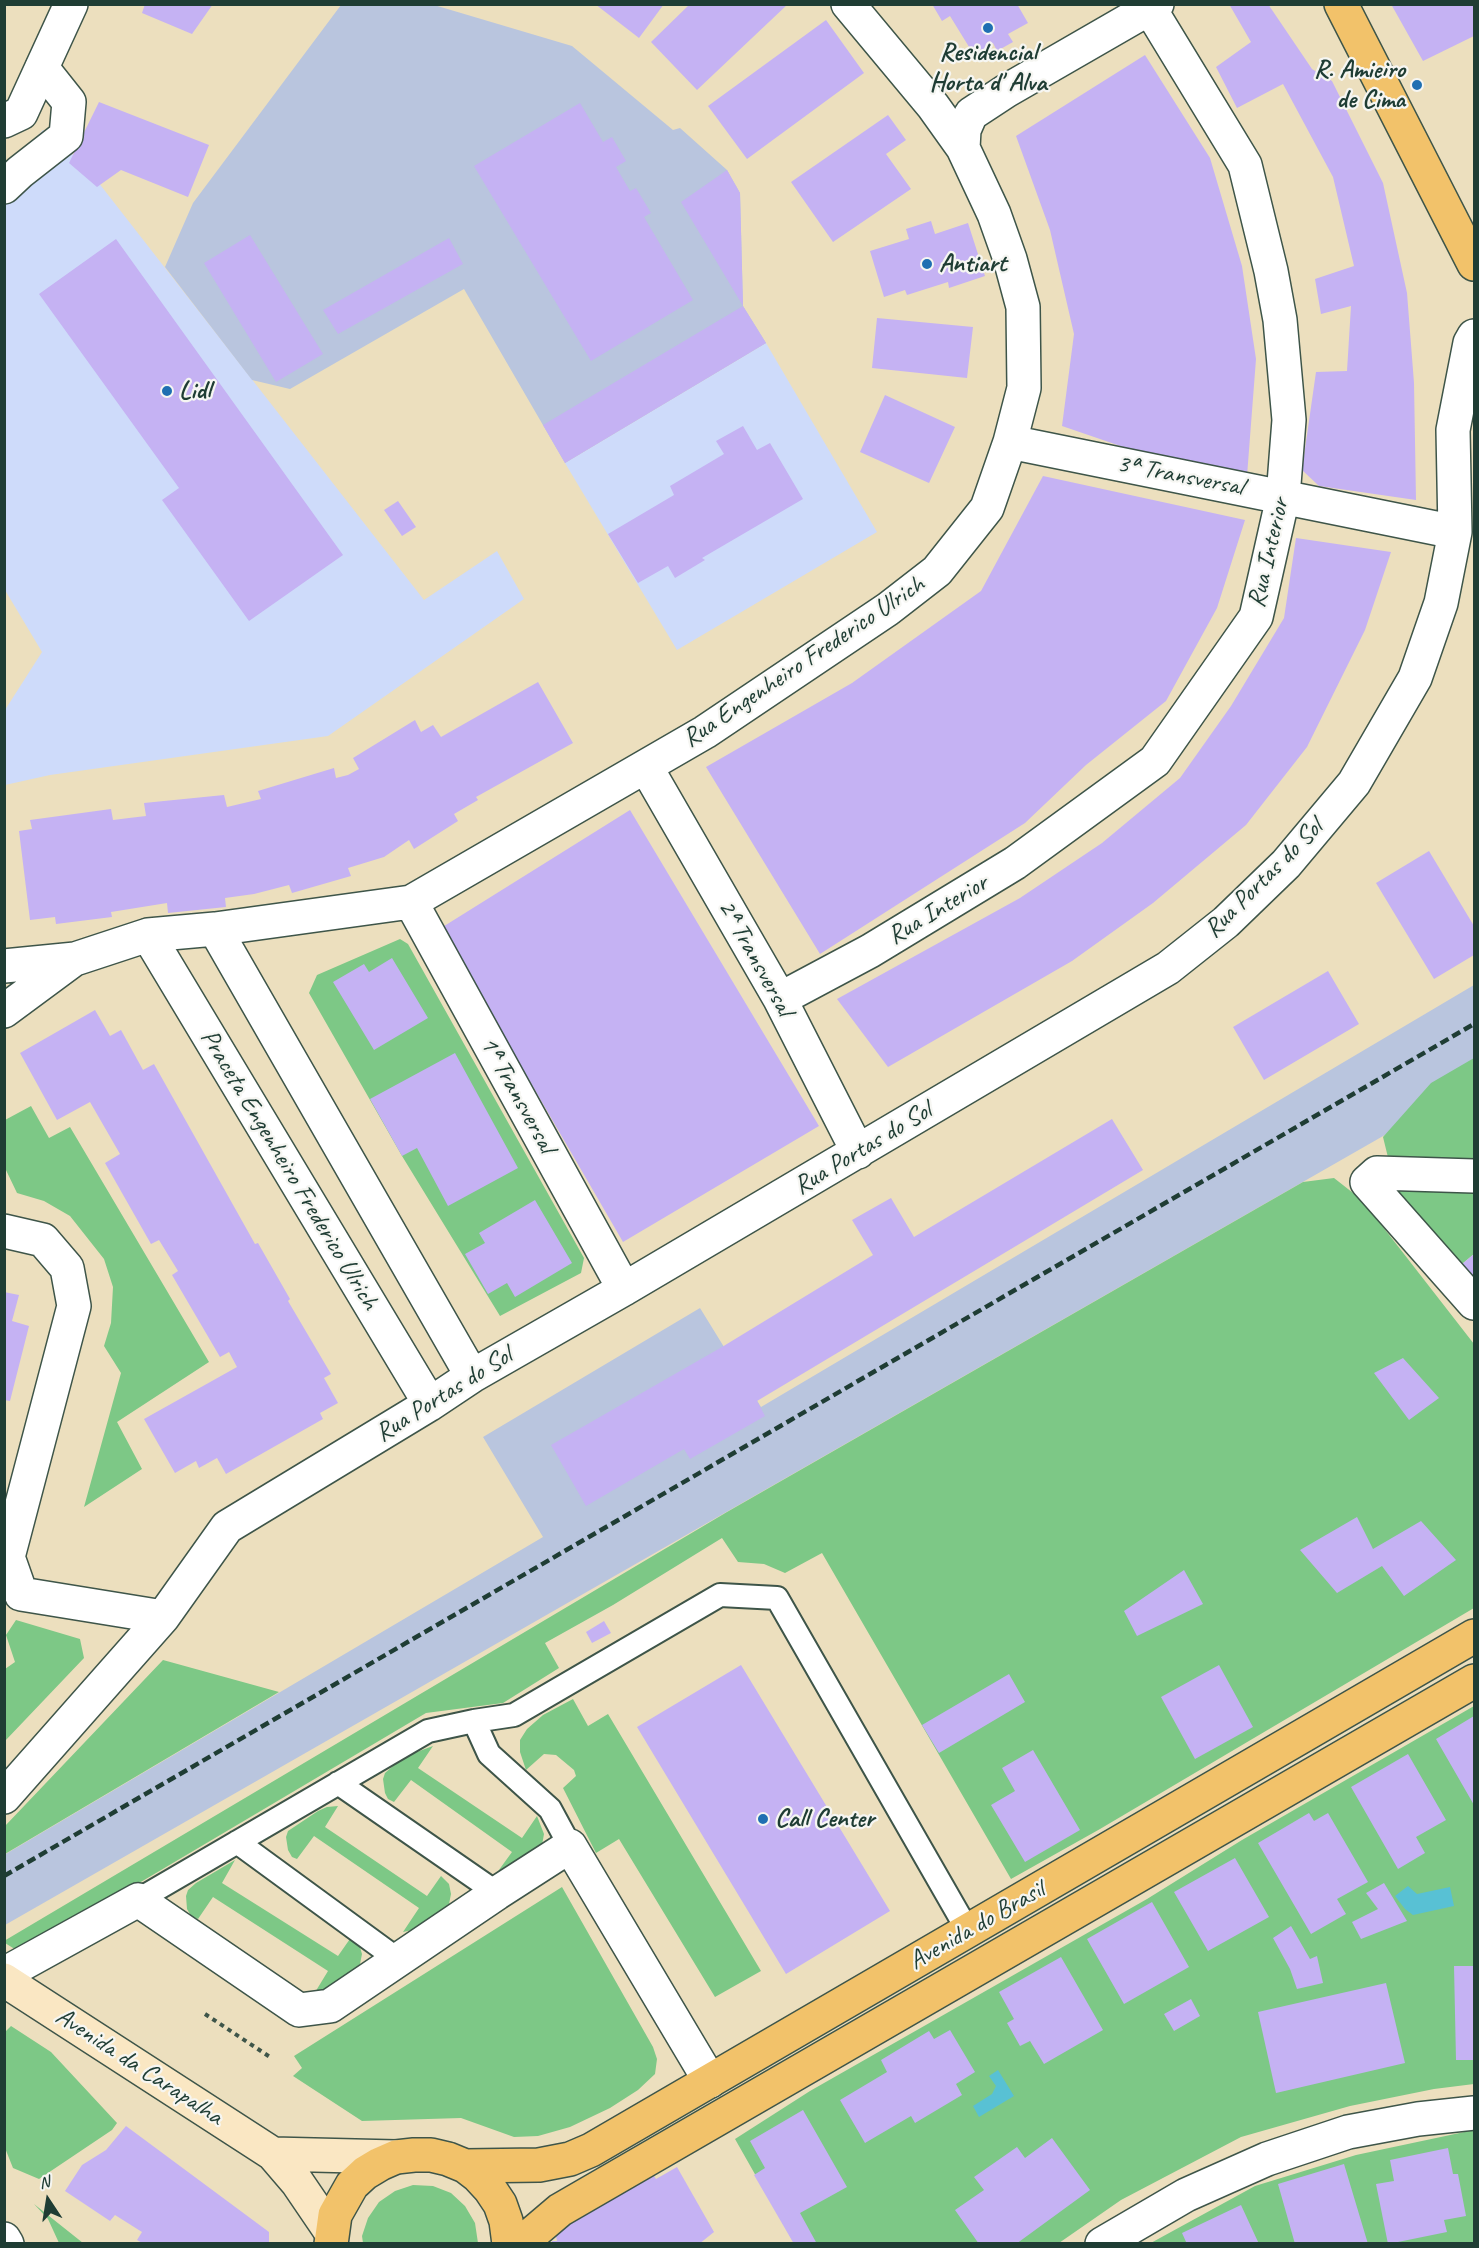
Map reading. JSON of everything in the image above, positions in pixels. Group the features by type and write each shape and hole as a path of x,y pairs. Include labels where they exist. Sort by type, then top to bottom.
{"main road":[{"path":"1341,4 1474,264"},
{"name":"Avenida do Brasil","path":"465,2166 539,2165 570,2159 591,2150 1474,1636"},
{"name":"Avenida do Brasil","path":"520,2244 560,2210 1474,1681"},
{"name":"Avenida da Carapalha","path":"4,1980 273,2154 297,2182 331,2238"},
{"path":"273,2154 396,2157 431,2155 448,2159 465,2166 490,2189 500,2204 506,2220 508,2244"},
{"path":"331,2238 335,2216 352,2185 365,2173 396,2157"}],"street":[{"path":"4,121 21,113 71,4"},
{"name":"Rua Engenheiro Frederico Ulrich","path":"4,966 75,959 148,935 215,929 411,902 705,732 888,609 938,571 987,508 1010,442 1024,388 1023,307 1010,259 994,214 963,148 933,106 848,4"},
{"path":"963,148 964,130 970,114 1154,7"},
{"name":"Rua Interior","path":"780,999 870,951 1015,864 1155,761 1256,616 1283,496 1289,420 1280,320 1271,271 1245,165 1154,7"},
{"path":"4,188 20,172 66,136 69,102 42,68"},
{"name":"Rua Portas do Sol","path":"4,1797 163,1617 227,1527 430,1404 471,1376 624,1289 1168,968 1226,922 1286,864 1354,783 1415,678 1441,603 1455,532 1453,430 1470,343 1474,336"},
{"name":"3ª Transversal","path":"1010,442 1455,532"},
{"name":"2ª Transversal","path":"646,767 780,999 858,1152"},
{"name":"1ª Transversal","path":"411,902 624,1289"},
{"name":"Praceta Engenheiro Frederico Ulrich","path":"215,929 471,1376"},
{"name":"Praceta Engenheiro Frederico Ulrich","path":"148,935 430,1404"},
{"name":"Rua Engenheiro Frederico Ulrich","path":"4,1011 75,959"},
{"path":"1474,1176 1377,1173 1367,1182 1474,1303"},
{"path":"4,1231 43,1240 67,1268 74,1306 8,1557 21,1594 163,1617"},
{"path":"4,1974 138,1900 299,2010 330,2006 496,1893 570,1846 710,2081"},
{"path":"1102,2244 1186,2196 1267,2158 1348,2132 1474,2113"},
{"path":"4,2240 7,2244"}],"lane":[{"path":"138,1900 428,1731 514,1715 720,1595 777,1598 968,1931"},
{"path":"474,1721 489,1754 550,1809 570,1846"},
{"path":"338,1783 496,1893"},
{"path":"237,1842 397,1959"}],"path":[{"path":"205,2014 270,2057"}],"shaded area":[{"path":"341,5 434,5 572,46 673,130 680,128 727,170 740,193 743,306 766,343 565,463 464,289 290,389 252,380 165,267 193,203"},
{"path":"43,130 84,164 424,600 497,551 524,599 328,736 50,775 5,785 5,710 42,652 5,590 5,171"},
{"path":"766,343 877,532 677,650 565,463"},
{"path":"1474,985 1474,1084 5,1925 4,1855 543,1537 483,1437 700,1308 761,1407"}],"green space":[{"path":"400,939 408,944 584,1258 581,1273 500,1316 402,1156 309,993 317,975"},
{"path":"1474,1058 1474,1254 1462,1264 1396,1190 1383,1137 1431,1083"},
{"path":"31,1106 49,1138 70,1127 209,1362 117,1422 142,1469 84,1507 121,1373 104,1346 111,1323 113,1287 104,1259 70,1216 44,1201 17,1193 5,1168 5,1120"},
{"path":"1334,1178 1362,1200 1474,1344 1474,1608 1100,1829 1011,1879 822,1553 785,1573 764,1564 738,1562 722,1538 613,1605 545,1643 559,1668 503,1703 426,1713 21,1953 5,1943 4,1941 727,1512 1303,1182"},
{"path":"16,1620 80,1639 84,1658 5,1741 5,1669 15,1662 6,1635"},
{"path":"163,1660 279,1692 5,1854 5,1826"},
{"path":"573,1699 588,1726 608,1714 761,1971 715,1997 619,1839 596,1853 563,1788 576,1776 574,1770 556,1755 544,1754 526,1770 520,1752 520,1740 527,1729 543,1715"},
{"path":"1474,1706 1474,2084 1434,2089 1350,2106 1241,2137 1121,2200 1059,2243 794,2243 735,2139 810,2091 1147,1899 1242,1840"},
{"path":"433,1746 418,1768 522,1838 537,1816 544,1834 542,1845 515,1868 496,1874 512,1852 411,1780 394,1802 388,1799 383,1779 385,1773 414,1753"},
{"path":"338,1806 325,1827 427,1896 441,1876 449,1884 451,1894 444,1912 422,1928 403,1932 419,1908 314,1836 297,1859 292,1857 288,1850 286,1837 288,1831 318,1811"},
{"path":"235,1860 222,1883 338,1956 352,1936 359,1944 362,1954 360,1964 341,1985 314,1994 328,1971 213,1897 198,1919 191,1916 187,1909 188,1890"},
{"path":"562,1887 653,2047 657,2059 655,2074 638,2090 610,2108 570,2127 538,2136 514,2137 461,2118 362,2121 293,2076 302,2068 294,2056"},
{"path":"11,2026 51,2052 117,2123 112,2130 39,2179 13,2168 5,2148 4,2033"},
{"path":"1474,2131 1474,2243 1149,2244 1255,2186 1356,2155"},
{"path":"413,2185 433,2186 451,2193 465,2206 475,2223 478,2243 363,2243 362,2236 368,2218 379,2202 395,2191"},
{"path":"34,2204 83,2243 59,2243 48,2219"}],"water":[{"path":"1408,1886 1417,1894 1450,1887 1454,1906 1413,1915 1395,1896"},
{"path":"998,2070 1014,2096 979,2117 973,2106 992,2094 996,2086 989,2076"}],"building":[{"path":"145,4 213,4 192,34 142,13"},
{"path":"595,4 664,4 639,38"},
{"path":"690,4 788,4 697,90 651,42"},
{"name":"Residencial Horta d' Alva","path":"932,4 1017,4 1028,23 1008,34 1013,42 997,51 993,43 974,55 950,16 942,21"},
{"path":"1229,4 1268,4 1312,69 1332,81 1383,183 1407,293 1414,383 1416,500 1319,486 1302,470 1316,372 1347,371 1351,306 1321,314 1315,279 1354,266 1333,177 1283,84 1237,108 1216,67 1251,42"},
{"path":"1391,4 1474,4 1474,36 1423,61"},
{"path":"826,20 864,73 747,159 708,106"},
{"path":"1145,55 1210,158 1242,266 1256,359 1246,489 1062,426 1074,334 1050,230 1016,136"},
{"path":"99,102 209,145 188,197 121,170 97,187 69,163"},
{"path":"580,103 603,142 612,137 626,161 616,167 630,191 636,188 651,213 644,217 693,300 591,361 474,166"},
{"path":"888,115 906,140 886,154 911,189 833,242 791,182"},
{"path":"727,170 740,193 743,306 681,202"},
{"name":"Antiart","path":"931,221 935,234 968,223 985,276 949,288 948,282 907,295 905,290 884,297 870,251 909,239 906,229"},
{"path":"250,235 323,354 276,382 204,263"},
{"path":"449,238 463,264 338,334 323,310"},
{"name":"Lidl","path":"116,239 343,555 249,621 162,500 179,488 39,294"},
{"path":"743,306 766,343 565,463 543,425"},
{"path":"877,318 973,327 967,378 872,368"},
{"path":"885,395 955,427 929,483 860,452"},
{"path":"743,426 757,450 770,443 803,499 702,558 705,560 675,578 668,566 638,583 608,534 674,495 670,486 724,454 716,441"},
{"path":"1043,476 1245,520 1217,608 1166,701 1086,765 1025,823 820,954 706,767 852,683 981,591"},
{"path":"398,501 416,527 402,536 384,510"},
{"path":"1296,538 1391,552 1365,630 1307,747 1246,825 1153,903 1072,961 888,1067 837,999 1020,898 1102,843 1180,778 1231,706 1284,618"},
{"path":"538,682 573,743 476,797 478,800 454,814 458,821 414,849 409,840 384,857 348,868 351,876 292,893 289,885 254,894 225,898 226,907 168,913 167,903 111,912 112,917 56,924 55,917 30,920 19,831 32,829 30,820 111,809 113,820 146,816 144,803 224,795 227,807 261,799 258,791 334,768 336,778 348,775 359,769 353,758 415,720 421,732 433,725 441,737"},
{"path":"630,810 819,1126 623,1242 441,928"},
{"path":"1429,851 1474,926 1474,955 1434,979 1376,883"},
{"path":"392,958 428,1018 374,1050 333,982 364,964 369,972"},
{"path":"1328,971 1359,1024 1264,1080 1233,1027"},
{"path":"95,1010 110,1036 121,1030 143,1070 154,1064 331,1374 324,1378 338,1403 320,1413 323,1419 226,1474 217,1458 199,1468 196,1461 175,1473 144,1419 237,1367 229,1352 220,1357 172,1275 178,1271 159,1240 151,1244 105,1163 120,1154 90,1102 57,1120 20,1053"},
{"path":"455,1053 518,1168 448,1206 417,1148 402,1156 370,1099"},
{"path":"1112,1119 1143,1170 757,1401 765,1416 690,1459 684,1449 586,1506 551,1445 722,1347 873,1255 852,1220 891,1198 914,1237"},
{"path":"535,1200 572,1263 515,1297 507,1283 488,1294 465,1254 485,1243 479,1233"},
{"path":"1474,1254 1474,1279 1462,1264"},
{"path":"4,1292 19,1295 12,1321 29,1326 10,1401 4,1400"},
{"path":"1403,1358 1439,1398 1409,1420 1374,1373"},
{"path":"1357,1517 1373,1549 1421,1521 1456,1560 1404,1596 1382,1566 1337,1593 1300,1550"},
{"path":"1184,1570 1203,1604 1137,1636 1124,1611"},
{"path":"604,1621 611,1633 592,1643 586,1632"},
{"name":"Call Center","path":"741,1665 890,1911 786,1974 637,1727"},
{"path":"1219,1665 1253,1727 1195,1759 1161,1697"},
{"path":"1009,1674 1025,1702 939,1753 922,1725"},
{"path":"1474,1716 1474,1805 1436,1739"},
{"path":"1033,1750 1080,1830 1025,1862 991,1805 1015,1791 1002,1768"},
{"path":"1408,1754 1446,1820 1416,1837 1425,1853 1398,1869 1351,1787"},
{"path":"1309,1813 1314,1821 1328,1813 1368,1882 1337,1899 1346,1914 1311,1934 1258,1843"},
{"path":"1235,1858 1269,1917 1208,1951 1174,1892"},
{"path":"1384,1883 1407,1921 1361,1939 1352,1922 1378,1909 1366,1893"},
{"path":"1152,1902 1189,1967 1124,2004 1087,1939"},
{"path":"1291,1926 1310,1959 1317,1956 1323,1983 1297,1989 1290,1969 1273,1938"},
{"path":"1061,1957 1103,2030 1044,2064 1030,2041 1020,2046 1007,2023 1014,2019 999,1992"},
{"path":"1454,1966 1474,1966 1474,2060 1456,2060"},
{"path":"1386,1983 1405,2063 1276,2093 1258,2012"},
{"path":"1191,1999 1200,2016 1174,2031 1164,2014"},
{"path":"950,2030 975,2072 956,2084 962,2095 915,2123 911,2116 865,2143 840,2100 887,2072 881,2060 929,2031 934,2039"},
{"path":"803,2110 847,2187 800,2213 817,2244 794,2244 754,2175 765,2168 750,2141"},
{"path":"126,2126 269,2232 269,2244 144,2244 137,2240 142,2232 115,2215 110,2221 65,2191 82,2165 106,2150"},
{"path":"1052,2138 1090,2190 1016,2244 979,2244 955,2210 984,2190 974,2177 1017,2147 1025,2158"},
{"path":"1448,2148 1453,2174 1458,2174 1466,2216 1444,2220 1447,2232 1388,2244 1376,2184 1394,2181 1390,2160"},
{"path":"1344,2164 1368,2244 1295,2244 1278,2184"},
{"path":"677,2167 714,2232 699,2244 552,2244 552,2241 557,2241 555,2231 654,2176 656,2179"},
{"path":"1241,2205 1259,2244 1187,2244 1182,2233"}],"railway":[{"path":"4,1876 1474,1024"}],"place":[{"name":"Residencial Horta d' Alva","path":"988,28"},
{"name":"R. Amieiro de Cima","path":"1417,85"},
{"name":"Antiart","path":"927,264"},
{"name":"Lidl","path":"167,391"},
{"name":"Call Center","path":"763,1819"}]}
